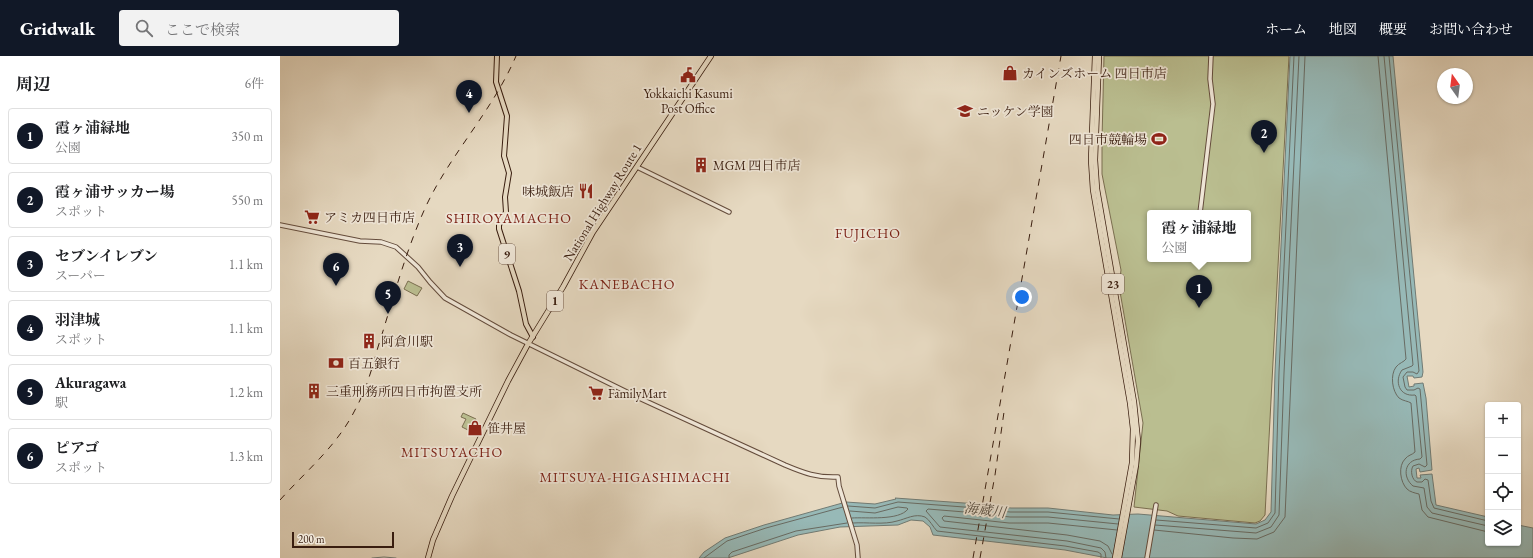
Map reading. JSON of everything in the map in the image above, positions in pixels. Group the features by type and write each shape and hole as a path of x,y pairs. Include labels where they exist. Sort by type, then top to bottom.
{"highway":[{"name":"National Highway Route 1","path":"428,558 433,540 452,496 508,381 528,344 563,288 593,232 711,56"},
{"name":"23","path":"1095,56 1091,160 1092,182 1133,429 1132,463 1119,558"},
{"name":"23","path":"1099,56 1095,153 1096,181 1134,402 1137,430 1136,465 1116,558"}],"main road":[{"name":"9","path":"497,56 496,82 507,116 504,156 508,173 505,197 506,212 499,225 499,230 519,292 526,324 533,337"}],"street":[{"path":"1200,210 1213,113 1213,95 1210,79 1211,56"},
{"path":"637,167 730,212"},
{"path":"280,225 360,241 381,242 396,247 418,267 445,298 528,344 639,398 785,465 813,476 838,477 857,545 858,558"},
{"path":"1147,558 1156,504"}],"green space":[{"path":"1104,56 1289,56 1265,515 1260,521 1255,523 1178,516 1167,511 1134,507 1143,423 1119,286 1121,270 1102,174"},
{"path":"408,281 422,288 417,296 404,289"},
{"path":"463,413 476,419 470,431 462,427 466,419 461,417"}],"water":[{"name":"海蔵川","path":"1290,56 1393,56 1423,372 1422,377 1414,378 1413,376 1407,376 1409,387 1414,386 1414,384 1423,383 1426,398 1432,470 1420,472 1419,468 1416,469 1417,478 1421,478 1420,475 1432,474 1436,505 1485,516 1485,546 1521,546 1521,526 1533,528 1533,558 1107,558 1065,550 933,535 930,527 923,521 911,520 898,525 840,527 798,535 728,558 699,558 704,552 725,538 764,525 846,502 875,504 896,499 895,498 1011,508 1048,508 1113,515 1138,514 1256,524 1265,520 1271,512 1275,372"}],"waterway":[{"path":"372,558 396,558"}],"railway":[{"path":"280,500 330,447 348,423 355,410 368,379 406,257 419,221 437,185 496,95 516,56"},
{"path":"973,558 1061,56"},
{"path":"980,558 995,475 1004,412"}],"place":[{"name":"カインズホーム 四日市店","path":"1010,73"},
{"name":"Yokkaichi Kasumi Post Office","path":"688,75"},
{"name":"ニッケン学園","path":"965,111"},
{"name":"羽津城","path":"469,113"},
{"name":"四日市競輪場","path":"1159,139"},
{"name":"霞ヶ浦サッカー場","path":"1264,153"},
{"name":"MGM 四日市店","path":"701,165"},
{"name":"味城飯店","path":"586,191"},
{"name":"アミカ四日市店","path":"312,217"},
{"name":"セブンイレブン","path":"460,267"},
{"name":"ピアゴ","path":"336,286"},
{"name":"霞ヶ浦緑地","path":"1199,308"},
{"name":"Akuragawa","path":"388,314"},
{"name":"阿倉川駅","path":"369,341"},
{"name":"百五銀行","path":"336,363"},
{"name":"三重刑務所四日市拘置支所","path":"314,391"},
{"name":"FamilyMart","path":"596,393"},
{"name":"笹井屋","path":"475,428"}],"district":[{"name":"SHIROYAMACHO","path":"509,218"},
{"name":"FUJICHO","path":"868,233"},
{"name":"KANEBACHO","path":"627,284"},
{"name":"MITSUYACHO","path":"452,452"},
{"name":"MITSUYA-HIGASHIMACHI","path":"635,477"}]}
